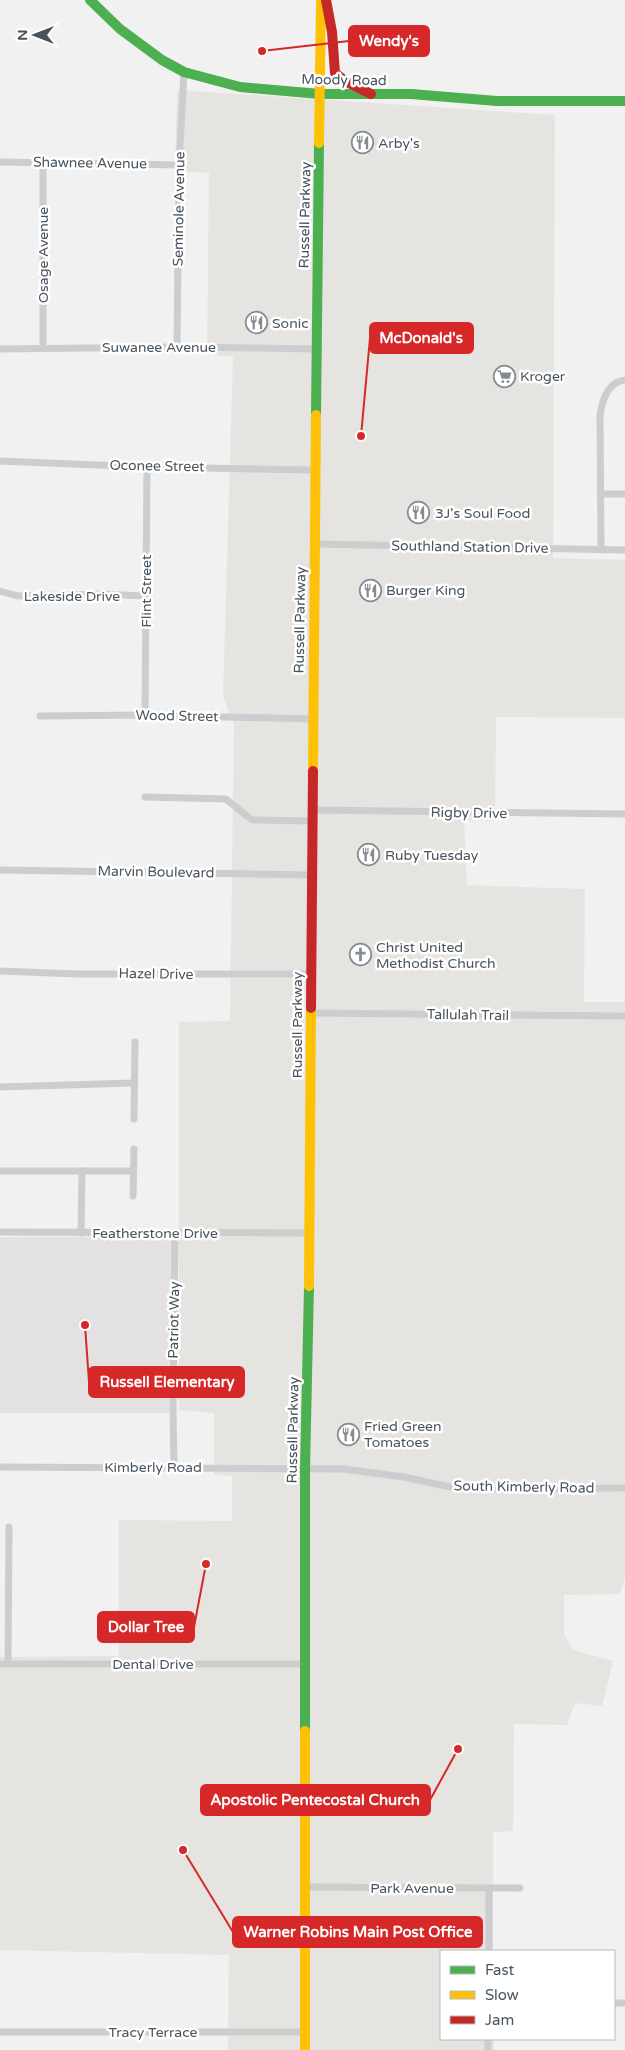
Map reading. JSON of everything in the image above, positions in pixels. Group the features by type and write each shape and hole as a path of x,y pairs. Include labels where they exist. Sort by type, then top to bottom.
{"main road":[{"name":"Moody Road","path":"90,0 120,29 162,60 184,72 220,84 320,94 411,94 498,101 625,101"},
{"name":"Russell Parkway","path":"306,2050 305,1469 310,1233 315,470 321,0"},
{"path":"326,0 332,32 335,73 345,81 371,94"}],"street":[{"name":"Seminole Avenue","path":"177,347 179,165 184,72"},
{"name":"Shawnee Avenue","path":"0,162 179,165"},
{"name":"Osage Avenue","path":"43,162 43,348"},
{"name":"Suwanee Avenue","path":"0,349 177,347 318,349"},
{"path":"601,550 600,416 602,402 609,390 620,381 625,380"},
{"name":"Oconee Street","path":"0,461 147,467 315,470"},
{"name":"Flint Street","path":"145,715 147,467"},
{"path":"601,494 625,494"},
{"name":"Southland Station Drive","path":"315,544 625,550"},
{"name":"Lakeside Drive","path":"0,591 18,596 100,594 146,596"},
{"name":"Wood Street","path":"40,716 145,715 313,719"},
{"name":"Rigby Drive","path":"145,797 226,799 252,820 312,816 625,814"},
{"name":"Marvin Boulevard","path":"0,870 312,876"},
{"name":"Hazel Drive","path":"0,971 96,974 311,974"},
{"name":"Tallulah Trail","path":"311,1013 625,1016"},
{"path":"134,1119 135,1042"},
{"path":"0,1087 133,1083"},
{"path":"133,1196 134,1149"},
{"path":"0,1170 133,1171"},
{"path":"81,1233 82,1171"},
{"name":"Featherstone Drive","path":"0,1232 310,1233"},
{"name":"Patriot Way","path":"174,1467 175,1233"},
{"name":"Kimberly Road","path":"0,1467 305,1469"},
{"name":"South Kimberly Road","path":"305,1469 369,1471 459,1487 498,1489 625,1488"},
{"path":"8,1664 9,1527"},
{"path":"0,1587 8,1588"},
{"name":"Dental Drive","path":"0,1664 306,1664"},
{"name":"Park Avenue","path":"305,1887 520,1888"},
{"path":"489,1888 489,1950"},
{"name":"Tracy Terrace","path":"0,2032 306,2032"}],"shaded area":[{"path":"177,90 555,115 553,558 625,560 625,718 496,717 495,821 464,820 467,885 585,889 584,1002 625,1002 625,1578 620,1594 564,1595 564,1634 573,1650 613,1661 602,1706 575,1703 567,1725 514,1724 513,1831 493,1832 493,1950 440,1950 440,2040 494,2040 494,2050 228,2050 229,1955 0,1950 0,1657 119,1656 119,1520 232,1521 232,1476 214,1474 214,1413 179,1410 179,1022 230,1021 234,724 223,697 233,357 207,354 209,173 175,171"},
{"path":"172,1236 169,1413 0,1413 0,1237"}],"traffic: fast":[{"path":"90,0 120,29 162,60 184,72 240,87 320,94 411,94 497,101 625,101"},
{"path":"316,415 319,143"},
{"path":"305,1731 305,1469 309,1286"}],"traffic: slow":[{"path":"319,143 321,0"},
{"path":"313,771 316,415"},
{"path":"309,1286 311,1008"},
{"path":"305,1731 305,2050"}],"traffic: jam":[{"path":"326,0 332,32 335,73 345,81 371,94"},
{"path":"311,1008 313,771"}],"place":[{"name":"Wendy's","path":"262,51"},
{"name":"Arby's","path":"362,143"},
{"name":"Sonic","path":"256,323"},
{"name":"Kroger","path":"504,376"},
{"name":"McDonald's","path":"361,436"},
{"name":"3J's Soul Food","path":"419,513"},
{"name":"Burger King","path":"370,590"},
{"name":"Ruby Tuesday","path":"369,855"},
{"name":"Christ United Methodist Church","path":"360,955"},
{"name":"Russell Elementary","path":"85,1325"},
{"name":"Fried Green Tomatoes","path":"348,1434"},
{"name":"Dollar Tree","path":"206,1564"},
{"name":"Apostolic Pentecostal Church","path":"458,1749"},
{"name":"Warner Robins Main Post Office","path":"183,1850"}]}
